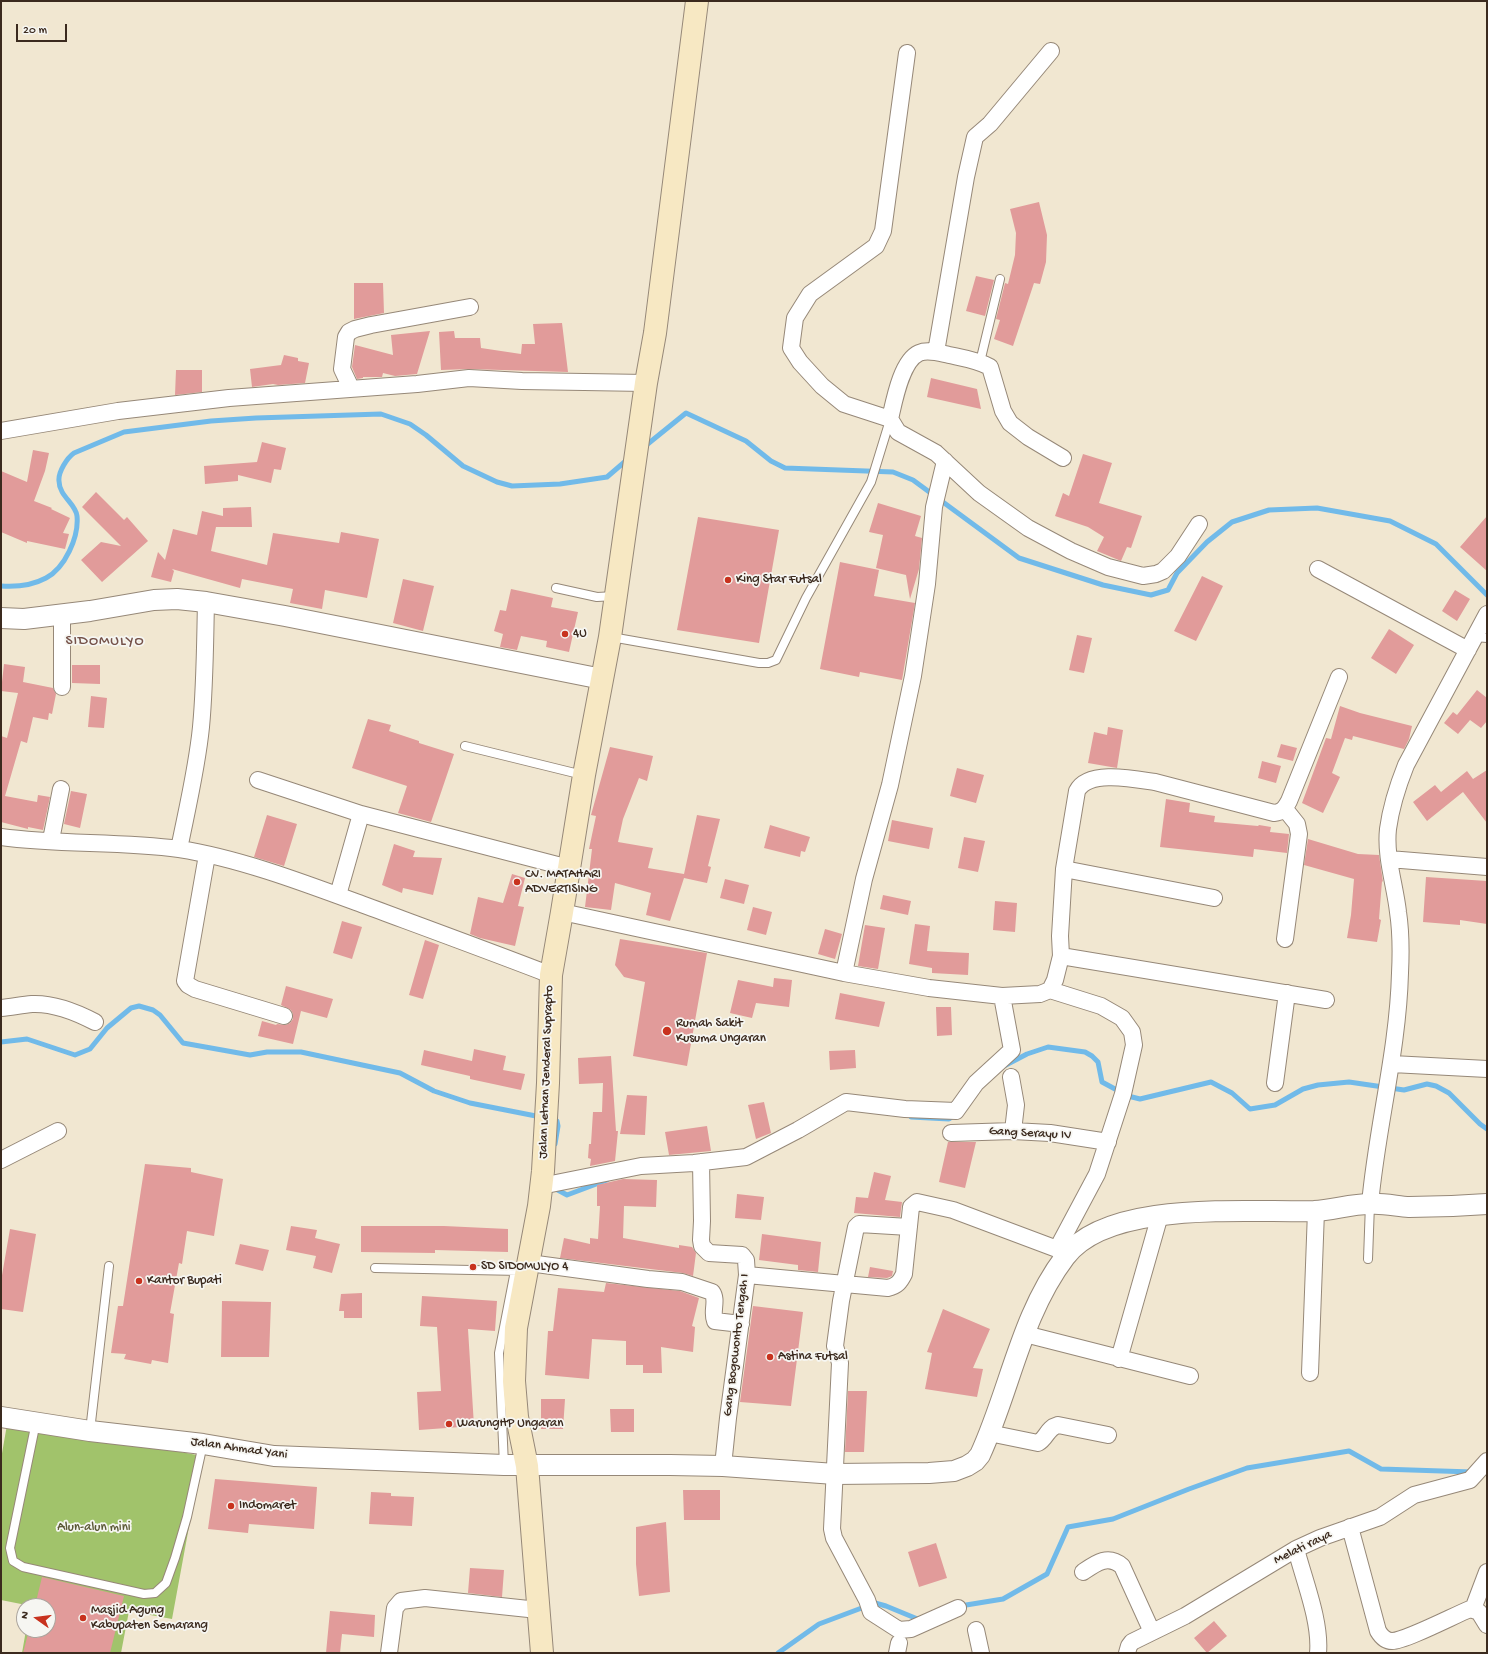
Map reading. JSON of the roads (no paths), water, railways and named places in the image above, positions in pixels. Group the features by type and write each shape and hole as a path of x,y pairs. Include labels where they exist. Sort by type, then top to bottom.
{"main road":[{"name":"Jalan Letnan Jenderal Suprapto","path":"542,1653 527,1466 517,1417 514,1381 516,1328 524,1268 539,1206 547,1185 546,1116 551,975 584,775 610,637 646,383 655,333 697,1"}],"street":[{"path":"936,352 966,177 975,137 990,124 1051,51"},
{"path":"907,53 883,231 876,246 810,294 795,318 791,348 800,362 822,386 844,404 890,419 898,432 936,453 979,493 1028,528 1071,552 1108,567 1134,574 1149,576 1163,571 1178,556 1199,524"},
{"path":"351,388 342,369 345,341 349,332 371,325 470,307"},
{"path":"890,419 897,391 909,361 919,352 936,352 980,362 990,367 1003,411 1010,423 1028,437 1063,458"},
{"path":"1,431 118,410 229,398 417,384 469,378 522,382 646,383"},
{"path":"844,973 864,879 890,785 913,676 927,584 934,507 945,461"},
{"path":"1318,569 1477,642"},
{"path":"1,618 24,619 154,600 177,599 206,602 285,616 602,679"},
{"path":"179,850 194,774 201,728 206,602"},
{"path":"62,614 62,687"},
{"path":"1370,1204 1383,1107 1392,1064 1400,972 1398,914 1389,859 1388,829 1398,786 1406,764 1477,642 1487,614"},
{"path":"1050,990 1055,980 1061,956 1060,936 1064,869 1077,791 1080,786 1084,782 1101,777 1155,782 1274,813 1279,813 1285,809 1339,677"},
{"path":"258,780 361,814 568,868"},
{"path":"51,840 61,789"},
{"path":"1285,809 1297,824 1299,834 1285,939"},
{"path":"338,895 361,814"},
{"path":"1,837 179,850 207,855 262,870 338,895 551,975"},
{"path":"207,855 185,977 186,983 195,988 284,1016"},
{"path":"1389,859 1487,867"},
{"path":"1064,869 1214,898"},
{"path":"562,912 844,973 929,988 1002,996 1040,994 1050,990 1101,1006 1122,1018 1132,1032 1134,1045 1123,1091 1108,1142 1097,1174 1061,1253 952,1210 917,1202 911,1207 904,1274 900,1282 894,1287 888,1288 748,1275"},
{"path":"1061,956 1326,1000"},
{"path":"1275,1083 1287,994"},
{"path":"547,1185 641,1166 701,1167 746,1157 798,1130 846,1102 906,1109 956,1110 976,1083 1012,1050 1002,996"},
{"path":"1,1008 34,1004 51,1006 71,1011 95,1022"},
{"path":"1392,1064 1487,1069"},
{"path":"1010,1077 1016,1105 1013,1131"},
{"path":"1,1160 58,1131"},
{"name":"Gang Serayu IV","path":"951,1133 1013,1131 1050,1133 1108,1142"},
{"name":"Gang Bogowonto Tengah I","path":"701,1167 702,1246 709,1253 742,1255 746,1260 748,1275 728,1418 723,1466"},
{"name":"Jalan Ahmad Yani","path":"1,1417 36,1421 90,1431 203,1444 274,1456 527,1466 723,1466 835,1474 928,1473 954,1471 975,1461 980,1455 999,1409 1025,1334 1061,1253 1094,1234 1121,1223 1151,1216 1208,1211 1316,1211 1370,1204 1446,1207 1487,1204"},
{"path":"1310,1373 1316,1211"},
{"path":"1119,1359 1160,1215"},
{"path":"909,1227 857,1225 845,1283 835,1346 840,1363 832,1529 834,1538 869,1606 899,1630 911,1629 958,1608"},
{"path":"524,1268 682,1282 712,1292 714,1296 715,1321 741,1324"},
{"path":"1025,1334 1190,1376"},
{"path":"989,1433 1038,1443 1051,1428 1058,1425 1108,1435"},
{"name":"Melati raya","path":"1127,1653 1132,1642 1185,1616 1296,1549 1320,1538 1380,1517 1414,1495 1470,1480 1484,1464"},
{"path":"1350,1527 1378,1631 1382,1636 1392,1641 1404,1638 1470,1609 1479,1612 1487,1625"},
{"path":"1296,1549 1317,1624 1319,1643 1318,1653"},
{"path":"1083,1572 1100,1561 1106,1560 1112,1560 1122,1566 1152,1632"},
{"path":"1473,1609 1487,1572"},
{"path":"389,1653 395,1608 401,1601 425,1598 538,1610"},
{"path":"976,1630 981,1653"}],"lane":[{"path":"980,362 1000,279"},
{"path":"610,637 759,663 768,663 776,660 806,598 870,482 890,419"},
{"path":"556,588 597,597 616,596"},
{"path":"465,746 584,775"},
{"path":"1368,1259 1370,1204"},
{"path":"90,1431 109,1266"},
{"path":"375,1268 524,1268 499,1353 504,1465"},
{"path":"36,1421 10,1548 13,1560 23,1567 144,1594 155,1593 166,1583 187,1516 203,1444"}],"waterway":[{"path":"644,447 686,413 746,441 771,461 785,468 893,472 913,480 1019,558 1103,585 1151,595 1168,590 1177,573 1207,542 1232,522 1269,510 1317,508 1390,521 1436,544 1487,595"},
{"path":"1,586 30,584 46,578 65,560 76,533 77,516 74,508 64,496 60,486 59,477 61,470 74,453 124,432 211,421 381,414 410,424 426,435 463,466 497,482 512,486 560,484 607,477 628,459"},
{"path":"1,1042 27,1039 75,1055 90,1049 107,1028 131,1008 139,1006 153,1010 160,1015 183,1043 250,1055 267,1052 301,1052 400,1073 434,1091 470,1103 541,1117"},
{"path":"1004,1066 1027,1054 1048,1047 1085,1052 1098,1062 1102,1082 1128,1096 1140,1099 1211,1082 1232,1093 1250,1109 1275,1105 1303,1089 1318,1085 1349,1082 1404,1090 1427,1084 1436,1086 1449,1093 1487,1129"},
{"path":"911,1117 949,1119 955,1115"},
{"path":"553,1120 557,1121 558,1126 555,1144"},
{"path":"554,1188 567,1195 607,1180"},
{"path":"960,1606 1003,1599 1047,1574 1068,1527 1113,1519 1247,1468 1349,1451 1381,1469 1472,1472"},
{"path":"778,1653 819,1624 875,1603 920,1620"}],"place":[{"name":"King Star Futsal","path":"728,580"},
{"name":"4U","path":"565,634"},
{"name":"CV. MATAHARI ADVERTISING","path":"517,882"},
{"name":"Rumah Sakit Kusuma Ungaran","path":"667,1031"},
{"name":"SD SIDOMULYO 4","path":"473,1267"},
{"name":"Kantor Bupati","path":"139,1281"},
{"name":"Astina Futsal","path":"770,1357"},
{"name":"WarungHP Ungaran","path":"449,1424"},
{"name":"Indomaret","path":"231,1506"},
{"name":"Masjid Agung Kabupaten Semarang","path":"83,1618"}],"district":[{"name":"SIDOMULYO","path":"105,642"}],"park label":[{"name":"Alun-alun mini","path":"94,1528"}]}
